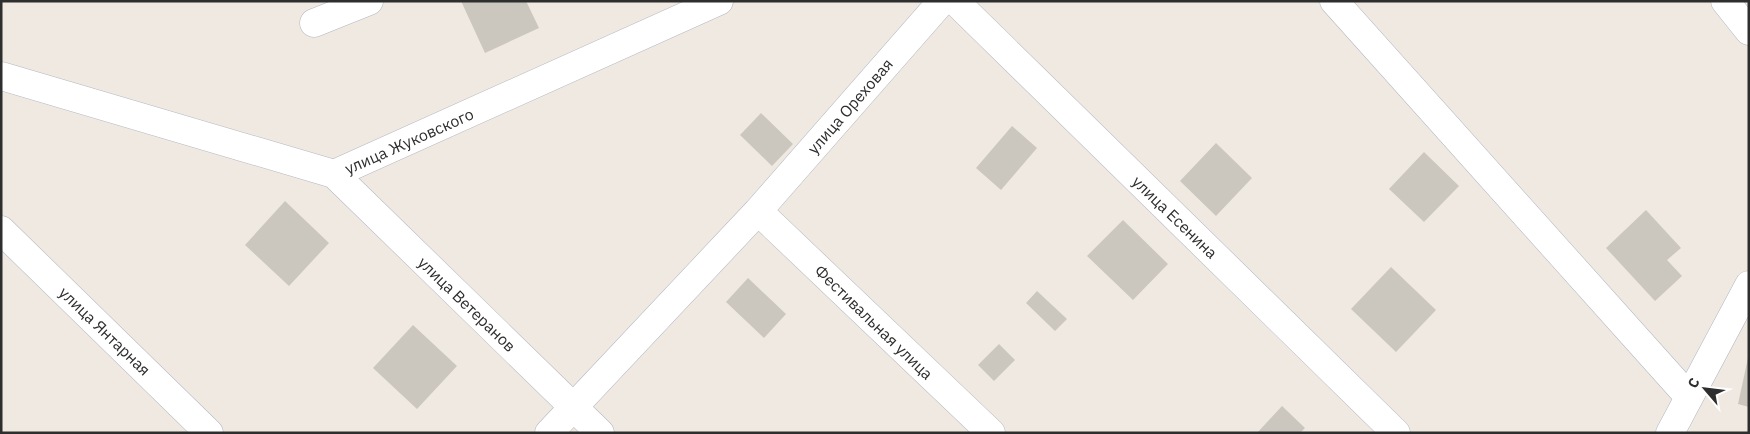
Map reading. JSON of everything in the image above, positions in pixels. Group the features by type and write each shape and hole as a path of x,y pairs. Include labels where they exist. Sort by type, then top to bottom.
{"street":[{"path":"314,23 369,1"},
{"name":"улица Жуковского","path":"1,76 334,174 719,1"},
{"name":"улица Ореховая","path":"549,433 758,211 942,1"},
{"name":"улица Есенина","path":"955,1 1396,433"},
{"path":"1334,1 1689,397"},
{"path":"1725,1 1749,31"},
{"name":"улица Ветеранов","path":"334,174 600,433"},
{"name":"Фестивальная улица","path":"758,211 991,433"},
{"name":"улица Янтарная","path":"1,230 209,433"},
{"path":"1670,433 1749,284"}],"building":[{"path":"461,1 526,1 539,28 485,53"},
{"path":"761,113 793,144 772,166 740,135"},
{"path":"1012,126 1037,148 1001,190 976,168"},
{"path":"1216,143 1252,178 1216,216 1180,181"},
{"path":"1424,152 1459,186 1424,222 1389,189"},
{"path":"285,201 329,243 289,286 245,245"},
{"path":"1646,210 1681,248 1667,260 1682,276 1655,301 1606,248"},
{"path":"1123,220 1168,264 1133,300 1087,256"},
{"path":"1391,267 1436,310 1396,352 1351,309"},
{"path":"748,278 786,314 764,338 726,302"},
{"path":"1037,291 1067,319 1055,331 1026,303"},
{"path":"413,325 457,366 417,409 373,368"},
{"path":"999,344 1015,360 994,381 978,365"},
{"path":"1749,358 1749,407 1738,404"},
{"path":"1282,406 1305,428 1300,433 1257,433"}]}
